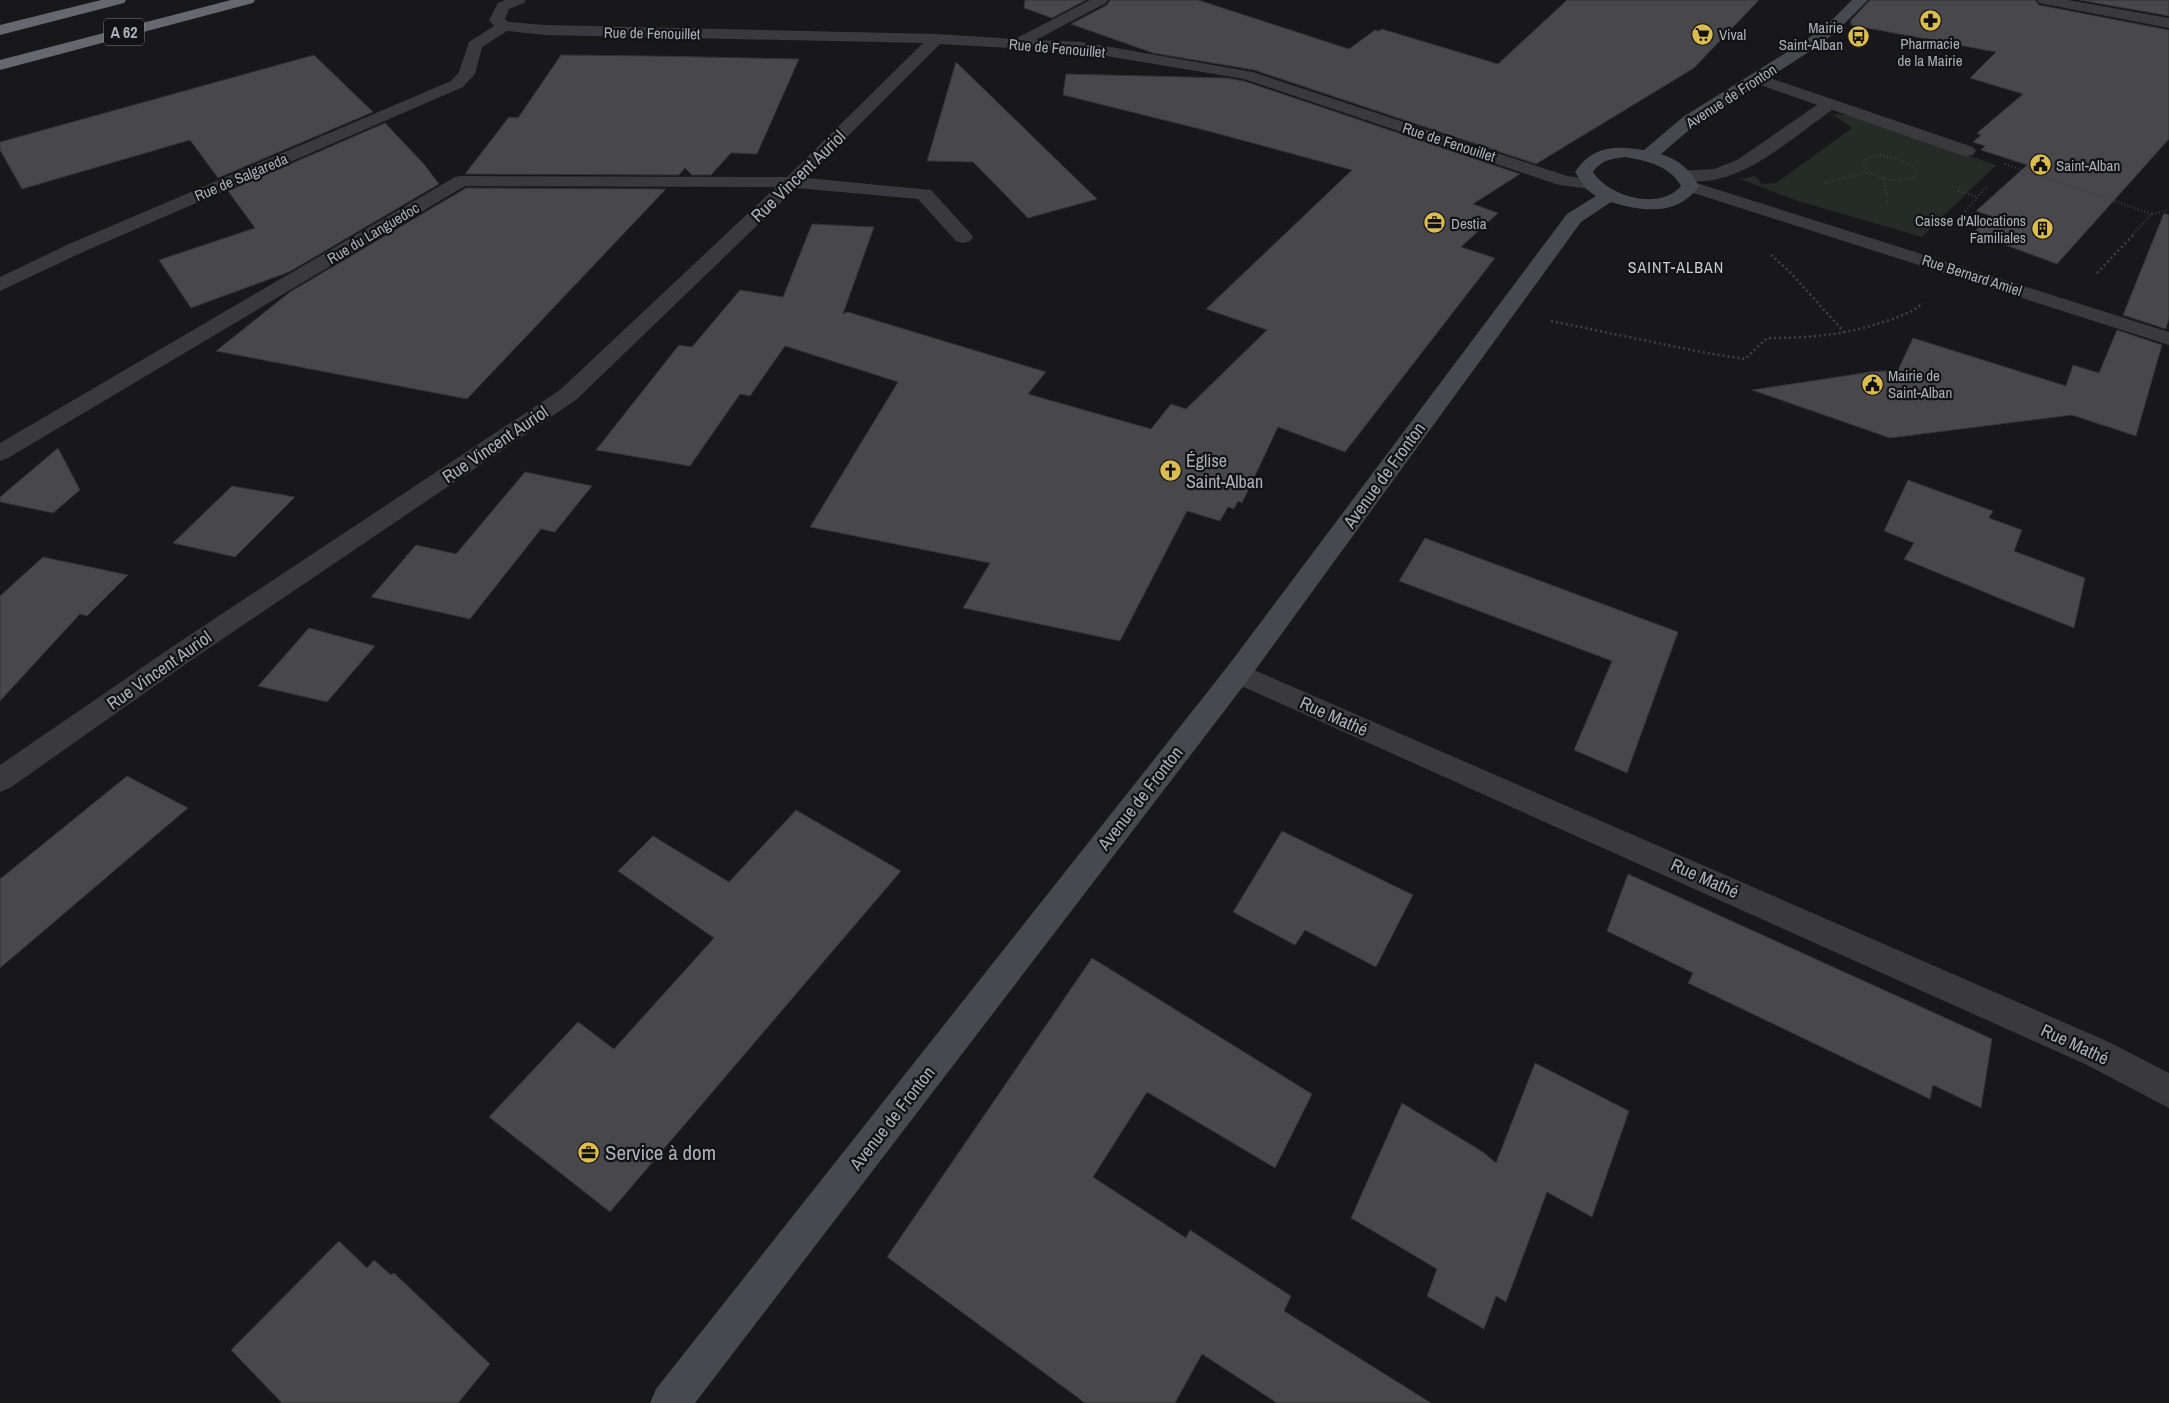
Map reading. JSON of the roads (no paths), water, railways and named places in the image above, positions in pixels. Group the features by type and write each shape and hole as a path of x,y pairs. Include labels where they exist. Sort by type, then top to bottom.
{"highway":[{"name":"A 62","path":"0,30 119,0"},
{"name":"A 62","path":"0,65 248,0"}],"main road":[{"name":"Avenue de Fronton","path":"1648,156 1689,121 1758,79 1832,28 1861,0"},
{"path":"1625,152 1648,156 1671,163 1687,180 1686,194 1675,200 1659,204 1634,203 1600,190 1584,172 1590,162 1604,154 1625,152"},
{"name":"Avenue de Fronton","path":"670,1403 1238,673 1574,218 1600,190"}],"street":[{"path":"504,26 496,20 503,6 519,0"},
{"path":"1017,44 1101,0"},
{"path":"2044,0 2169,23"},
{"name":"Rue de Fenouillet","path":"504,26 545,30 936,39 1082,47 1246,75 1565,181 1600,190"},
{"name":"Rue de Salgareda","path":"0,285 76,248 457,84 467,74 475,45 504,26"},
{"name":"Rue Vincent Auriol","path":"0,780 181,654 568,395 792,182 936,39"},
{"path":"1758,79 1967,151"},
{"path":"1687,180 1716,174 1743,164 1829,104"},
{"name":"Rue Bernard Amiel","path":"1687,180 2169,339"},
{"name":"Rue du Languedoc","path":"0,453 461,181 792,182 924,194 963,237"},
{"name":"Rue Mathé","path":"1238,673 2097,1053 2169,1091"}],"place":[{"name":"Pharmacie de la Mairie","path":"1930,20"},
{"name":"Vival","path":"1703,34"},
{"name":"Mairie Saint-Alban","path":"1859,36"},
{"name":"Saint-Alban","path":"2040,165"},
{"name":"Destia","path":"1435,223"},
{"name":"Caisse d'Allocations Familiales","path":"2042,229"},
{"name":"Mairie de Saint-Alban","path":"1872,384"},
{"name":"Église Saint-Alban","path":"1170,470"},
{"name":"Service à dom","path":"589,1152"}],"district":[{"name":"SAINT-ALBAN","path":"1676,267"}]}
